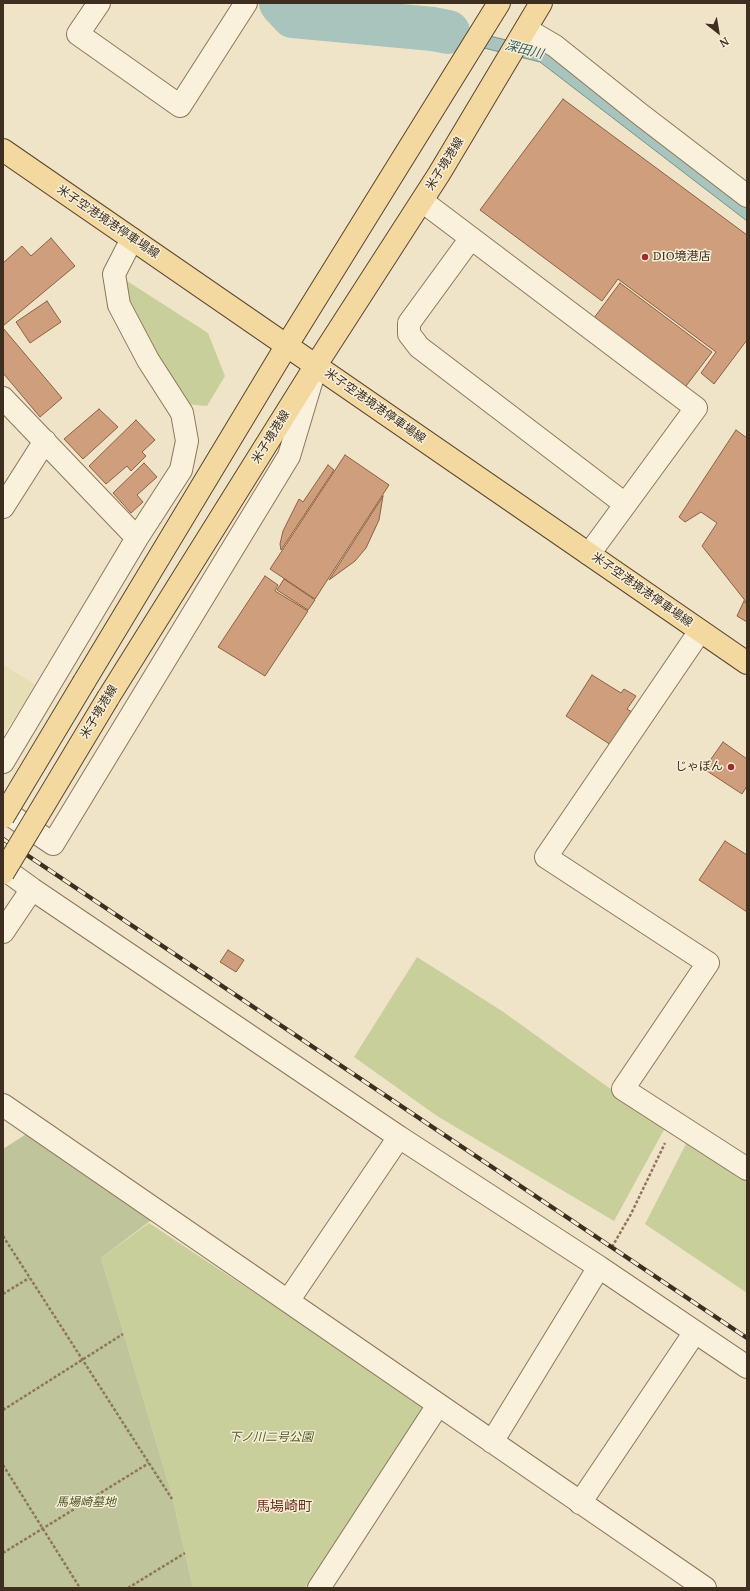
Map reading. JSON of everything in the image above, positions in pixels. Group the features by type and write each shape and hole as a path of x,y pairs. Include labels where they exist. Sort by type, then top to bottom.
{"main road":[{"path":"3,817 287,345 499,3"},
{"name":"米子境港線","path":"3,873 108,698 316,365 422,201 541,3"},
{"name":"米子空港境港停車場線","path":"3,150 747,663"}],"street":[{"path":"99,3 78,34 180,106 246,3"},
{"path":"526,30 555,46 640,114 747,196"},
{"path":"422,201 696,408 589,554"},
{"path":"471,238 410,323 409,334 419,347 625,504"},
{"path":"3,762 137,538 181,470 187,441 182,413 148,360 120,305 114,274 132,239"},
{"path":"3,810 53,844 289,456 316,365"},
{"path":"3,398 137,538"},
{"path":"3,507 45,441"},
{"path":"700,631 546,857 708,963 623,1089 747,1169"},
{"path":"3,868 399,1137 747,1367"},
{"path":"3,932 32,889"},
{"path":"3,1105 705,1588"},
{"path":"288,1301 399,1137"},
{"path":"492,1442 599,1268"},
{"path":"580,1503 695,1332"},
{"path":"319,1588 438,1405"}],"path":[{"path":"599,1268 631,1214 675,1123"},
{"path":"3,1236 172,1499"},
{"path":"3,1294 29,1278"},
{"path":"3,1410 123,1334"},
{"path":"3,1553 149,1463"},
{"path":"3,1465 80,1588"},
{"path":"128,1588 185,1553"}],"shaded area":[{"path":"3,665 36,685 6,730 3,728"}],"green space":[{"path":"127,281 208,333 225,376 207,406 185,404 123,292"},
{"path":"417,957 502,1011 665,1128 614,1221 437,1116 354,1057"},
{"name":"馬場崎墓地","path":"31,1131 154,1218 101,1258 171,1492 193,1588 3,1588 3,1149"},
{"path":"689,1138 747,1175 747,1293 645,1224"},
{"name":"下ノ川二号公園","path":"149,1223 427,1407 305,1588 193,1588 171,1492 101,1258"}],"water":[{"path":"274,3 288,3 308,20 453,27 551,51 747,204 747,221 540,62 444,38 322,32 304,28 292,22"}],"building":[{"name":"DIO境港店","path":"563,99 747,235 747,340 714,384 701,373 716,352 618,279 602,301 480,210"},
{"path":"51,238 75,266 3,326 3,263 22,246 31,256"},
{"path":"620,283 712,352 683,390 591,322"},
{"path":"47,301 61,322 30,343 16,322"},
{"path":"3,328 62,398 40,417 3,373"},
{"path":"99,409 118,427 83,459 64,439"},
{"path":"136,420 155,440 142,452 146,456 131,471 127,466 106,484 89,466"},
{"path":"736,430 747,438 747,603 702,546 717,523 701,512 685,522 679,517"},
{"path":"345,455 389,485 315,599 270,569"},
{"path":"144,463 157,477 137,495 143,502 131,513 113,493"},
{"path":"328,465 334,470 281,550 280,544 283,531 299,499 303,502"},
{"path":"383,496 379,520 366,548 355,561 329,580"},
{"path":"265,576 278,585 275,591 308,611 265,676 218,647"},
{"path":"284,579 315,600 308,610 277,590"},
{"path":"744,601 747,605 747,622 737,616"},
{"path":"592,675 621,693 624,689 636,696 627,709 632,712 611,745 566,716"},
{"path":"723,742 747,759 747,786 742,794 704,769"},
{"path":"725,841 747,855 747,912 699,880"},
{"path":"228,950 244,960 236,972 220,962"}],"waterway":[{"name":"深田川","path":"281,3 293,16 433,29 448,32"}],"railway":[{"path":"3,839 747,1338"}],"place":[{"name":"DIO境港店","path":"645,257"},
{"name":"じゃぼん","path":"731,767"}],"district":[{"name":"馬場崎町","path":"284,1507"}]}
